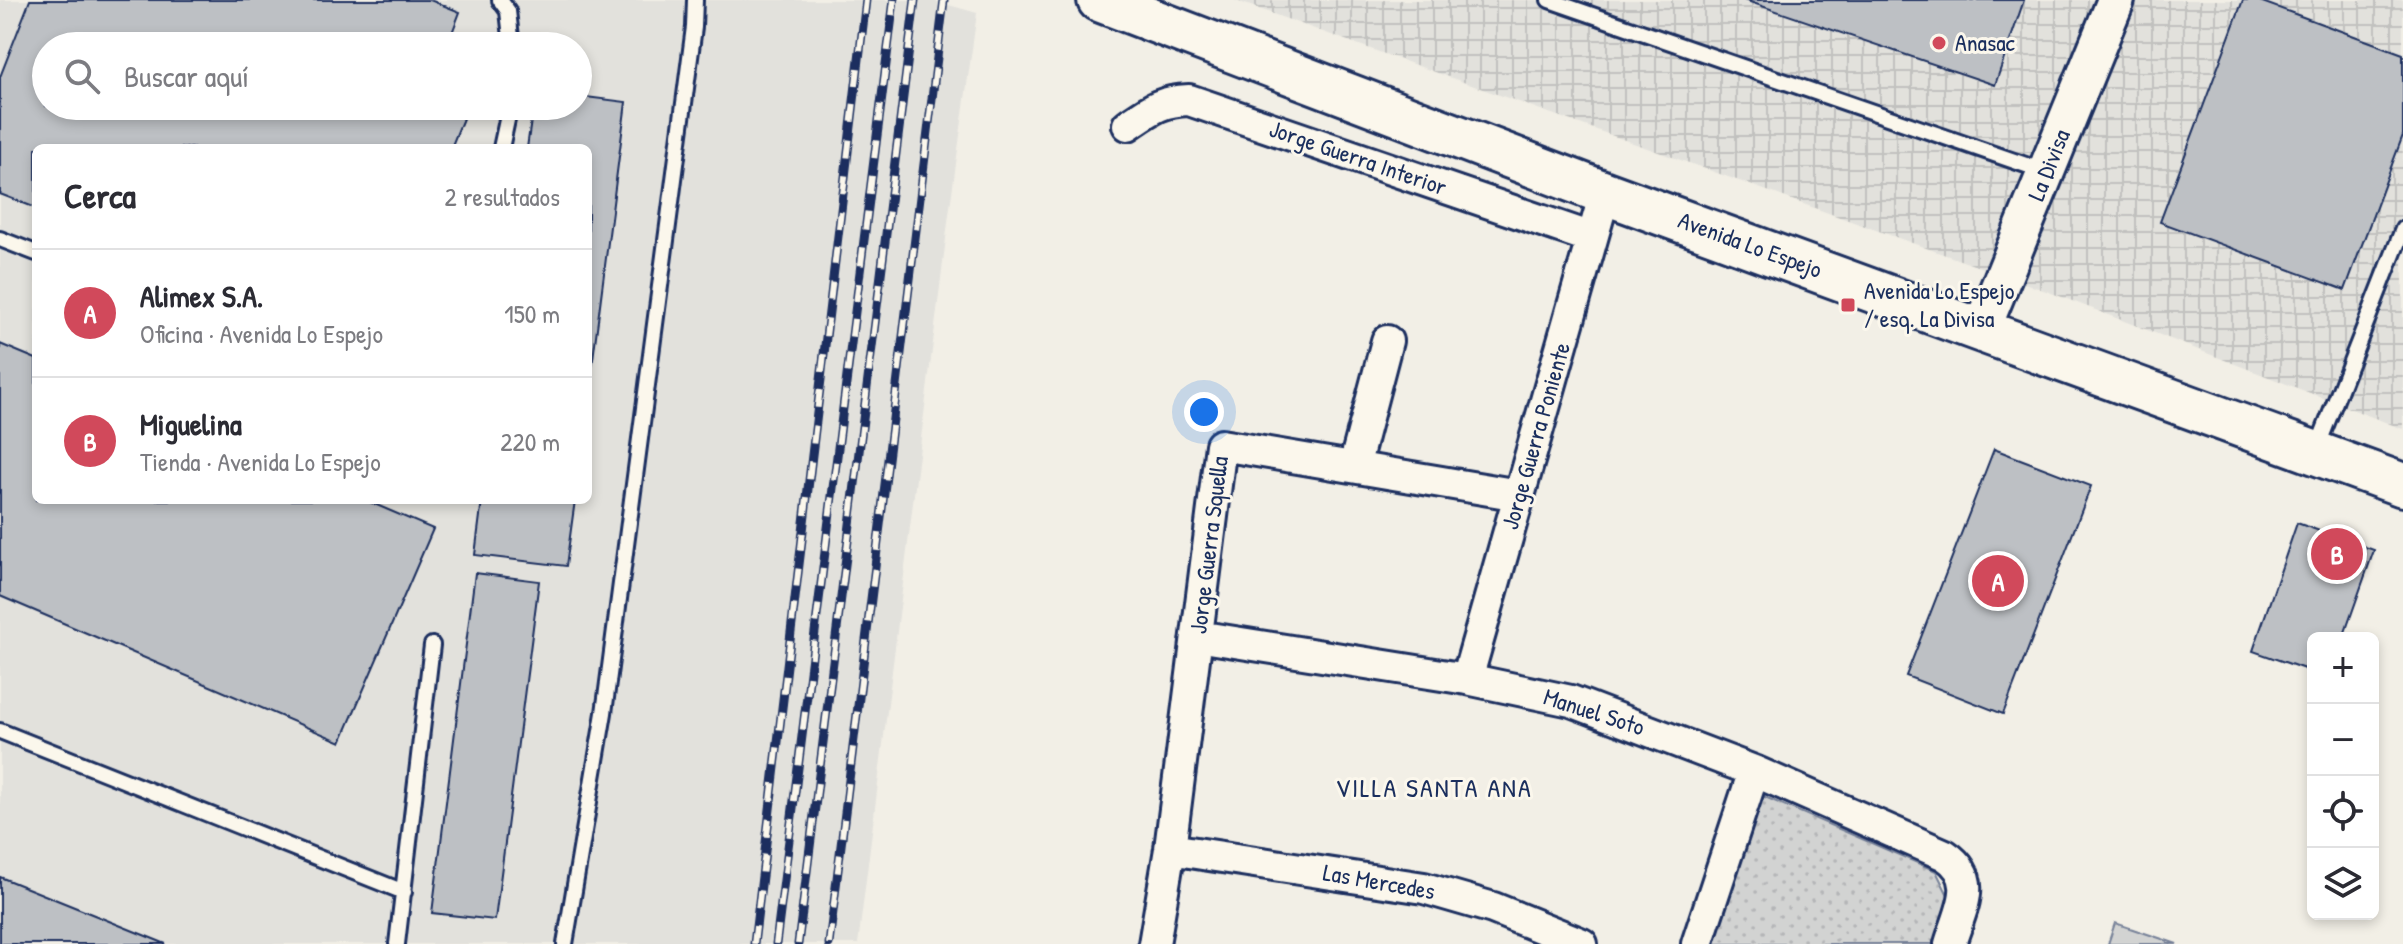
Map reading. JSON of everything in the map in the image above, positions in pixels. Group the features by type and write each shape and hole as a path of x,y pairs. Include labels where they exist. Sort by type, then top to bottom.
{"main road":[{"name":"Avenida Lo Espejo","path":"1099,0 1605,193 2403,485"}],"street":[{"name":"La Divisa","path":"1982,329 2116,0"},
{"name":"Jorge Guerra Interior","path":"1128,125 1156,105 1189,100 1592,238"},
{"name":"Jorge Guerra Poniente","path":"1467,679 1605,193"},
{"path":"1354,467 1387,341"},
{"name":"Jorge Guerra Squella","path":"1154,944 1170,849 1221,445 1519,495"},
{"name":"Manuel Soto","path":"1197,636 1467,679 1583,705 1754,771 1955,862 1963,872 1966,891 1950,944"},
{"path":"1697,944 1754,771"},
{"name":"Las Mercedes","path":"1170,849 1424,888 1493,908 1582,944"}],"lane":[{"path":"500,0 508,11 510,32"},
{"path":"565,944 604,713 694,27 695,0"},
{"path":"1549,0 2046,173"},
{"path":"502,144 507,120"},
{"path":"2316,452 2403,229"},
{"path":"0,239 32,251"},
{"path":"397,944 432,645"},
{"path":"0,731 404,892"}],"shaded area":[{"path":"0,0 931,0 977,13 858,944 0,944"},
{"path":"1234,0 2403,0 2403,429 2049,292"},
{"path":"1758,794 1936,871 1950,899 1935,944 1712,944"},
{"path":"2115,923 2177,944 2108,944"}],"building":[{"path":"30,0 430,0 460,12 452,32 32,32 32,120 462,120 453,144 32,144 32,206 0,194 0,77"},
{"name":"Anasac","path":"1744,0 2024,0 1995,85"},
{"path":"2243,0 2257,0 2403,54 2403,135 2345,290 2160,222"},
{"path":"592,98 626,102 592,367 592,144 528,144 531,120 592,120"},
{"path":"0,344 32,357 32,504 374,504 433,529 341,742 0,596"},
{"path":"1994,449 2091,486 2003,714 1906,676"},
{"path":"481,504 574,504 566,566 475,555"},
{"path":"2297,523 2374,550 2345,632 2307,632 2307,670 2253,651"},
{"path":"475,573 539,581 495,920 432,913"},
{"path":"0,877 166,944 0,944"}],"railway":[{"path":"754,944 866,0"},
{"path":"776,944 894,0"},
{"path":"798,944 915,0"},
{"path":"829,944 944,0"}],"place":[{"name":"Anasac","path":"1939,43"},
{"name":"Avenida Lo Espejo / esq. La Divisa","path":"1848,305"},
{"name":"Miguelina","path":"2337,554"},
{"name":"Alimex S.A.","path":"1998,581"}],"district":[{"name":"VILLA SANTA ANA","path":"1434,788"}]}
